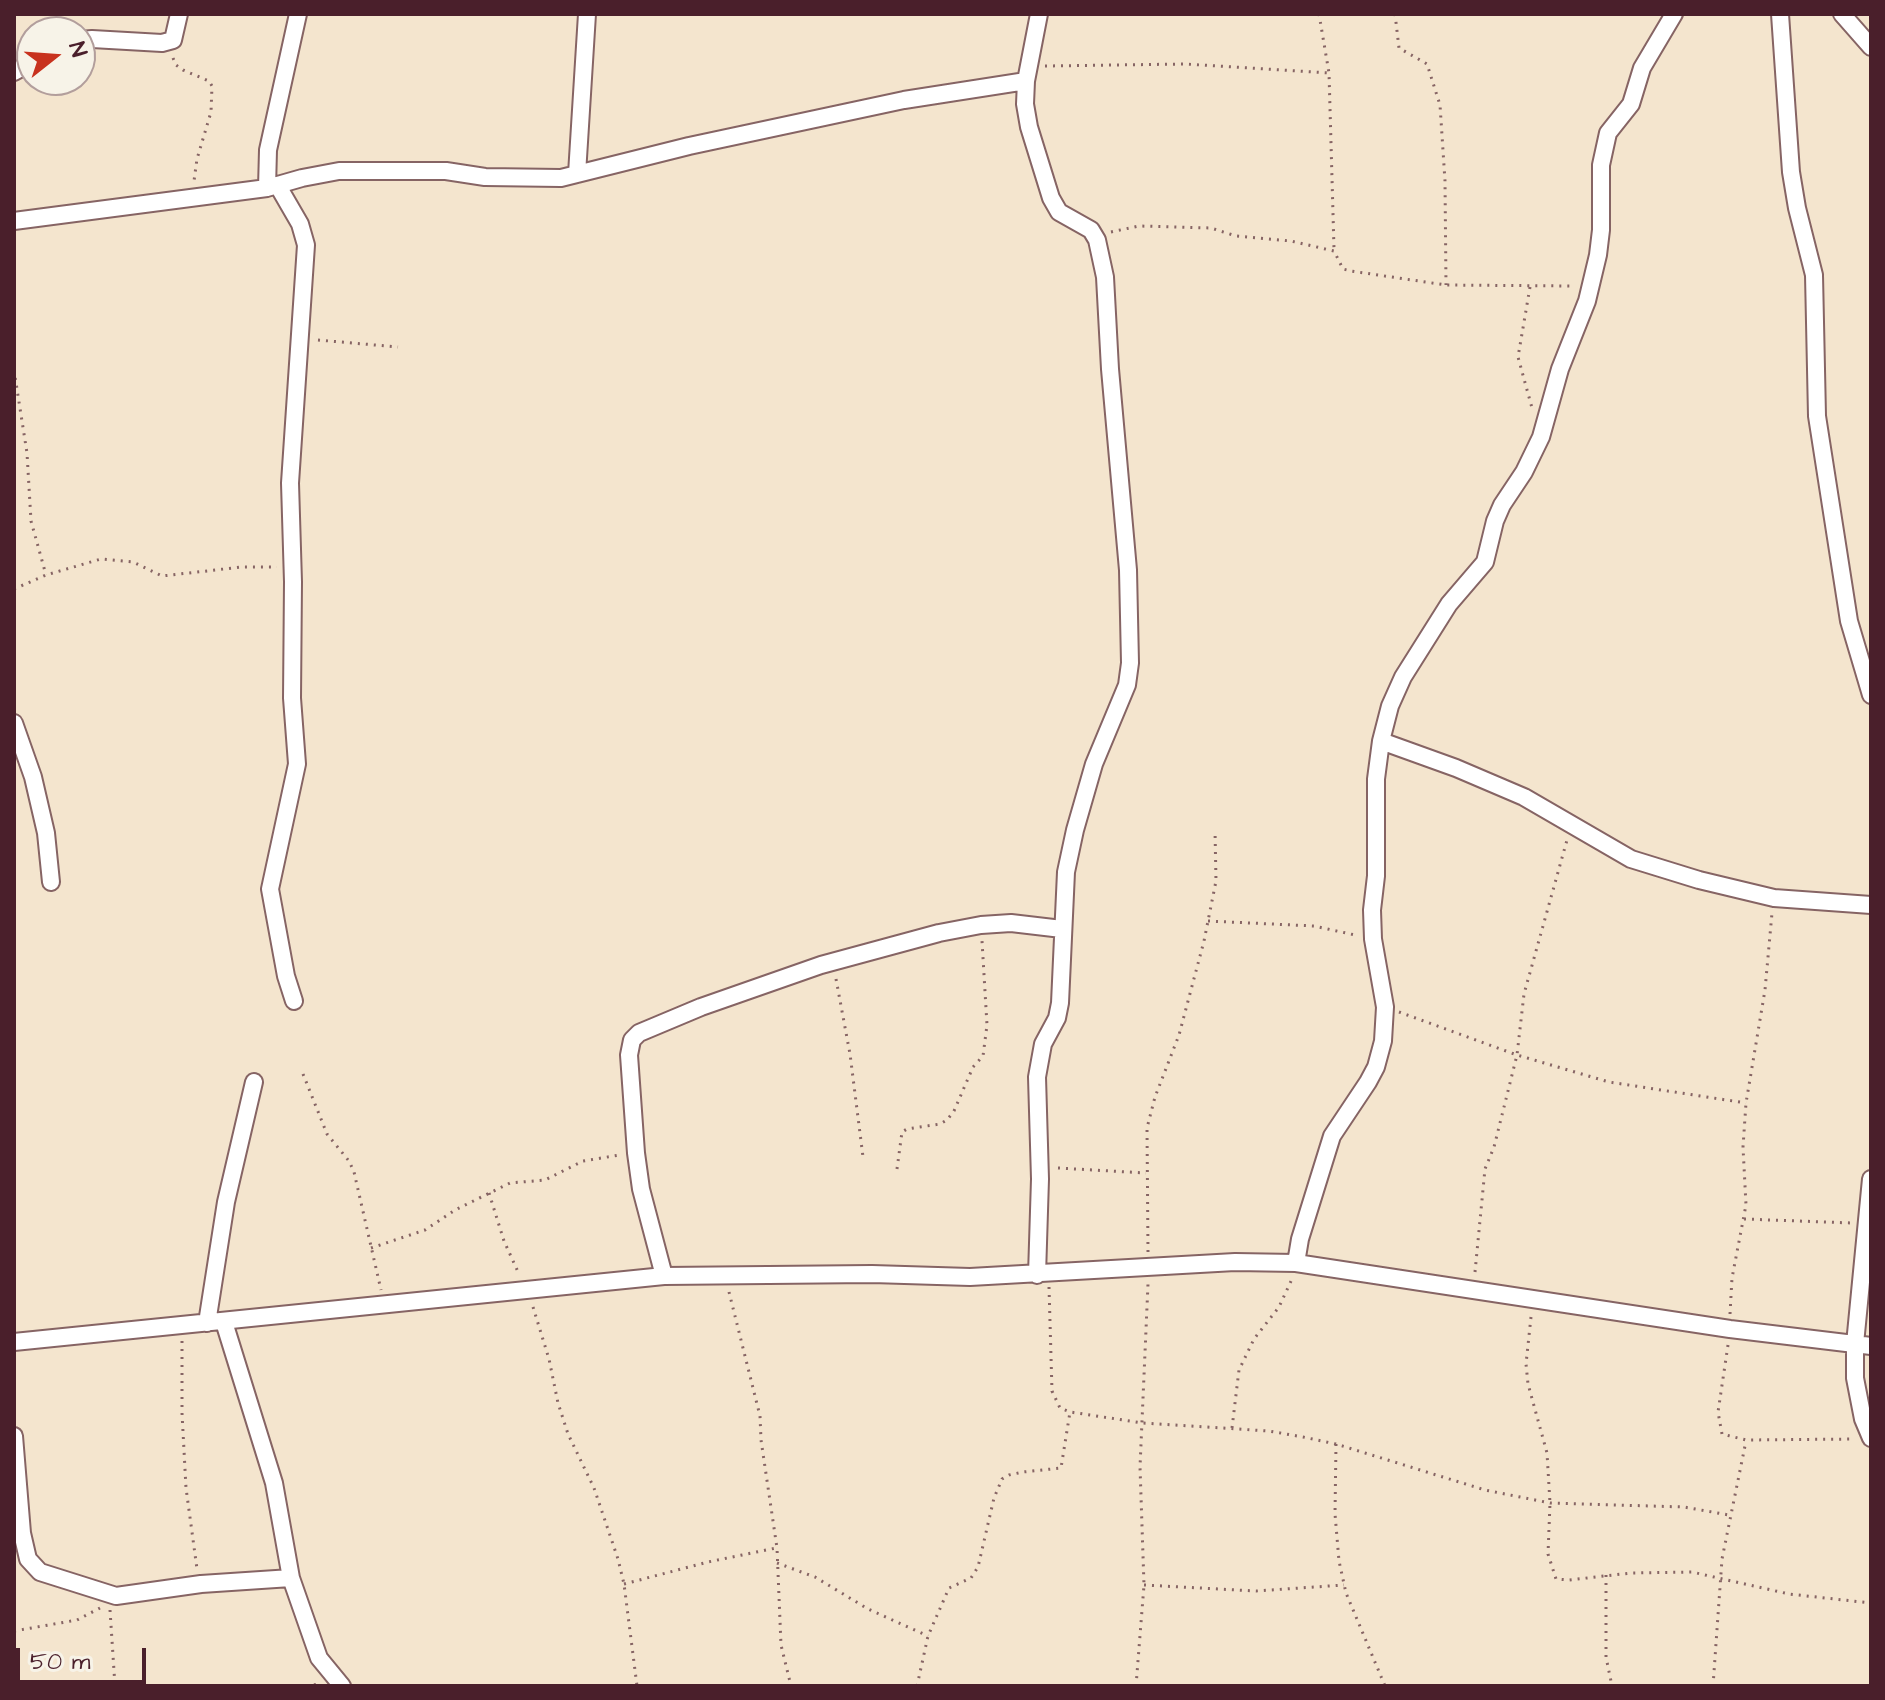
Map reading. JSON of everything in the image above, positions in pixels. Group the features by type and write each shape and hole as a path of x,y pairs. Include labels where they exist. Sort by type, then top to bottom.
{"street":[{"path":"96,39 162,43 173,40 179,14"},
{"path":"294,1001 286,976 270,889 297,764 292,698 293,567 290,514 292,432 306,245 300,224 273,187 268,150 298,14"},
{"path":"577,174 587,14"},
{"path":"1039,14 1027,73 1025,104 1029,127 1051,198 1059,212 1091,230 1105,277 1128,570 1130,663 1127,685 1094,764 1066,872 1060,1003 1057,1018 1043,1044 1037,1077 1043,1274"},
{"path":"1296,1263 1300,1239 1332,1136 1376,1067 1386,1022 1373,939 1376,779 1390,706 1403,677 1449,604 1485,562 1502,505 1524,472 1541,437 1560,369 1591,286 1601,230 1601,165 1608,133 1631,104 1642,68 1674,14"},
{"path":"1780,14 1791,172 1814,275 1817,416 1849,621 1871,695"},
{"path":"1842,14 1871,47"},
{"path":"14,221 273,187 339,171 446,171 525,179 561,178 689,146 775,130 1027,73"},
{"path":"14,723 46,833 51,882"},
{"path":"1381,741 1524,797 1631,859 1774,898 1871,905"},
{"path":"664,1276 641,1189 636,1153 629,1055 632,1040 639,1033 701,1007 833,962 939,933 1011,923 1062,929"},
{"path":"254,1082 226,1202 216,1322 274,1483 291,1578 319,1658 342,1686"},
{"path":"1864,1439 1858,1401 1863,1345 1866,1223 1871,1179"},
{"path":"14,1342 385,1307 664,1276 970,1277 1235,1262 1296,1263 1476,1293 1863,1345"},
{"path":"14,1436 22,1533 28,1559 40,1572 112,1598 201,1584 291,1578"}],"path":[{"path":"1319,14 1329,73 1334,251 1343,269 1446,285 1591,286"},
{"path":"1395,14 1399,48 1427,64 1440,105 1445,181 1446,285"},
{"path":"173,40 176,65 209,81 212,86 211,112 197,159 194,197"},
{"path":"1027,73 1185,64 1329,73"},
{"path":"1094,236 1139,226 1183,226 1211,228 1236,236 1291,241 1334,251"},
{"path":"1530,287 1518,357 1541,437"},
{"path":"300,339 398,347"},
{"path":"14,370 27,453 31,521 46,575"},
{"path":"14,589 46,575 101,559 133,562 162,576 242,567 293,567"},
{"path":"1476,1293 1475,1253 1482,1211 1482,1186 1517,1055 1524,994 1572,824"},
{"path":"1136,1686 1144,1585 1140,1493 1149,1267 1146,1173 1150,1113 1179,1035 1208,921 1216,881 1215,830"},
{"path":"1774,898 1765,990 1746,1103 1743,1133 1744,1219 1732,1278 1730,1329 1718,1412 1720,1429 1722,1434 1746,1440 1864,1439"},
{"path":"1208,921 1314,926 1373,939"},
{"path":"897,1169 902,1132 947,1120 964,1092 973,1067 986,1049 985,959 981,925"},
{"path":"833,962 850,1054 863,1157"},
{"path":"1385,1007 1517,1055 1609,1082 1746,1103"},
{"path":"303,1074 327,1134 354,1172 385,1307"},
{"path":"371,1248 425,1230 455,1210 510,1183 554,1177 583,1161 636,1153"},
{"path":"1039,1167 1146,1173"},
{"path":"489,1193 507,1250 528,1291 549,1359 561,1413 594,1488 624,1584 637,1686"},
{"path":"1744,1219 1866,1223"},
{"path":"1232,1429 1239,1370 1254,1339 1286,1294 1296,1263"},
{"path":"726,1274 760,1416 777,1548 781,1645 791,1686"},
{"path":"1043,1274 1052,1391 1060,1408 1070,1412 1143,1423 1269,1431 1336,1444 1485,1490 1550,1503 1684,1507 1729,1515"},
{"path":"1533,1301 1526,1364 1528,1384 1547,1453 1550,1503 1548,1554 1556,1579 1692,1572 1789,1594 1871,1603"},
{"path":"182,1325 186,1488 193,1558 201,1584"},
{"path":"917,1686 928,1636 949,1588 954,1583 971,1578 978,1567 994,1498 1002,1479 1023,1472 1061,1468 1070,1412"},
{"path":"1713,1686 1729,1515 1746,1440"},
{"path":"1336,1444 1335,1514 1344,1585 1385,1686"},
{"path":"624,1584 777,1548"},
{"path":"777,1563 815,1577 868,1609 928,1636"},
{"path":"1606,1575 1606,1657 1612,1686"},
{"path":"1144,1585 1256,1591 1344,1585"},
{"path":"14,1631 77,1620 112,1598"},
{"path":"112,1598 115,1686"},
{"path":"176,1686 241,1686"}]}
